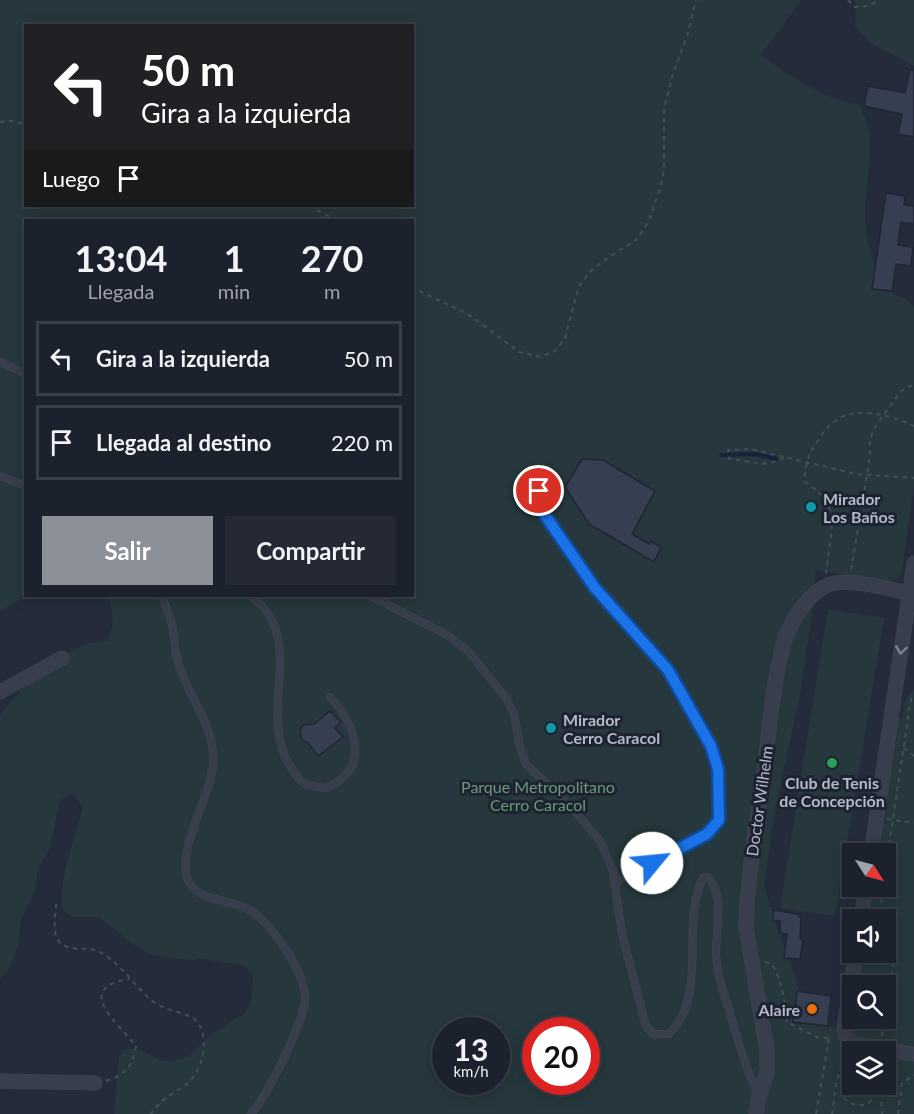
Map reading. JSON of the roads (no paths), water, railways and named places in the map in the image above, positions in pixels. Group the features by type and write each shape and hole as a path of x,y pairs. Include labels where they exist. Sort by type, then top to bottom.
{"street":[{"path":"873,843 914,563"},
{"name":"Doctor Wilhelm","path":"756,1114 767,1072 767,1050 746,928 748,889 771,714 783,646 800,611 814,594 836,581 909,592"},
{"path":"0,693 62,658"},
{"path":"854,963 844,1029 846,1037 854,1044 914,1054"},
{"path":"0,1081 95,1083"}],"lane":[{"path":"0,362 24,373"},
{"path":"0,476 24,485"},
{"path":"549,522 549,495 547,492 539,491 535,499 537,504 549,522 595,588 668,670 711,746 718,769 719,820 707,834 615,883"},
{"path":"537,504 545,505 549,502"},
{"path":"162,597 172,623 178,662 210,733 213,763 209,786 187,851 185,865 187,879 197,892 252,911 274,934 300,973 305,997 303,1011 273,1082 251,1114"},
{"path":"252,597 262,604 272,616 278,636 280,674 278,736 283,755 303,783 326,788 345,777 352,767 357,752 340,708 330,697"},
{"path":"373,597 449,636 469,652 506,699 514,714 520,747 526,764 572,808 600,841 613,871 622,934 646,1026 653,1034 669,1034 677,1026 685,1009 693,970 691,940 699,887 703,878 708,876 712,881 716,895 718,920 716,955 719,981 749,1076 759,1096"}],"waterway":[{"path":"721,455 755,454 776,459"}],"place":[{"name":"Mirador Los Baños","path":"811,507"},
{"name":"Mirador Cerro Caracol","path":"551,728"},
{"name":"Club de Tenis de Concepción","path":"832,763"},
{"name":"Alaire","path":"812,1009"}],"park label":[{"name":"Parque Metropolitano Cerro Caracol","path":"538,795"}]}
